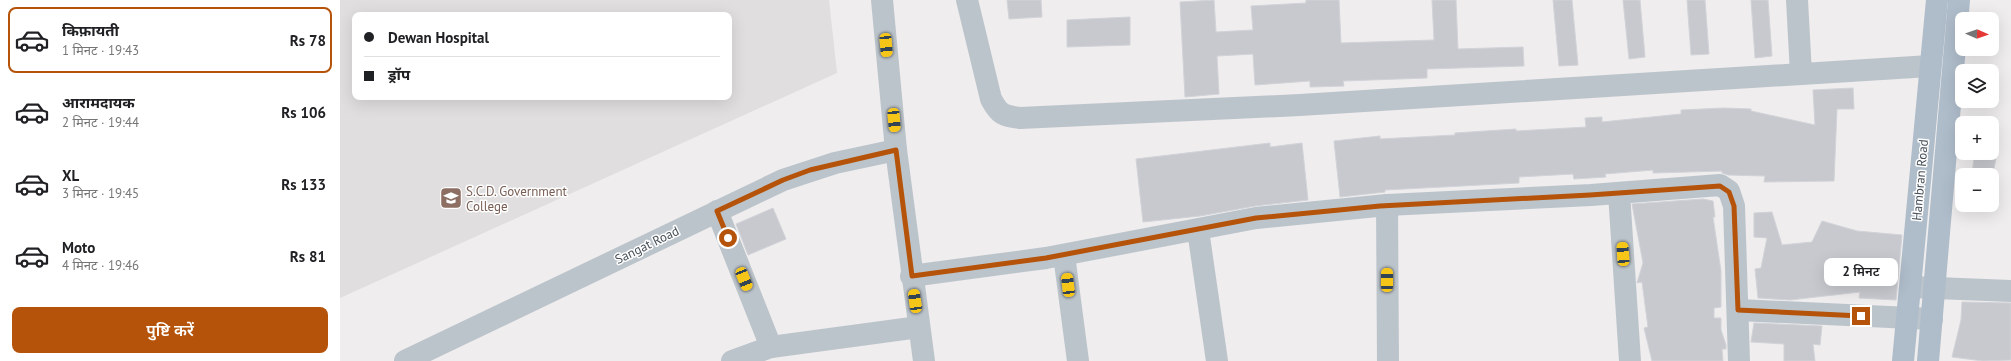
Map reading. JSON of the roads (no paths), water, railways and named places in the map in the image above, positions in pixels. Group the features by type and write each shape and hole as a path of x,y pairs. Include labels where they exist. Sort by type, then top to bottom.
{"main road":[{"name":"Hambran Road","path":"1903,361 1937,0"},
{"name":"Hambran Road","path":"1928,361 1958,0"}],"street":[{"path":"882,0 896,150 924,361"},
{"path":"967,0 991,99 997,111 1008,117 1020,118 1300,105 1930,66"},
{"path":"1797,0 1801,74"},
{"name":"Sangat Road","path":"405,361 783,180 810,170 896,150"},
{"path":"912,276 1064,254 1256,218 1387,205 1619,193 1720,186 1727,189 1734,206 1739,361"},
{"path":"1619,193 1630,361"},
{"path":"1387,205 1388,361"},
{"path":"717,211 771,347"},
{"path":"1198,230 1217,361"},
{"path":"1064,254 1078,361"},
{"path":"1911,287 2011,291"},
{"path":"1738,310 1932,319"},
{"path":"732,361 771,347 919,327"}],"place":[{"name":"S.C.D. Government College","path":"451,198"}]}
